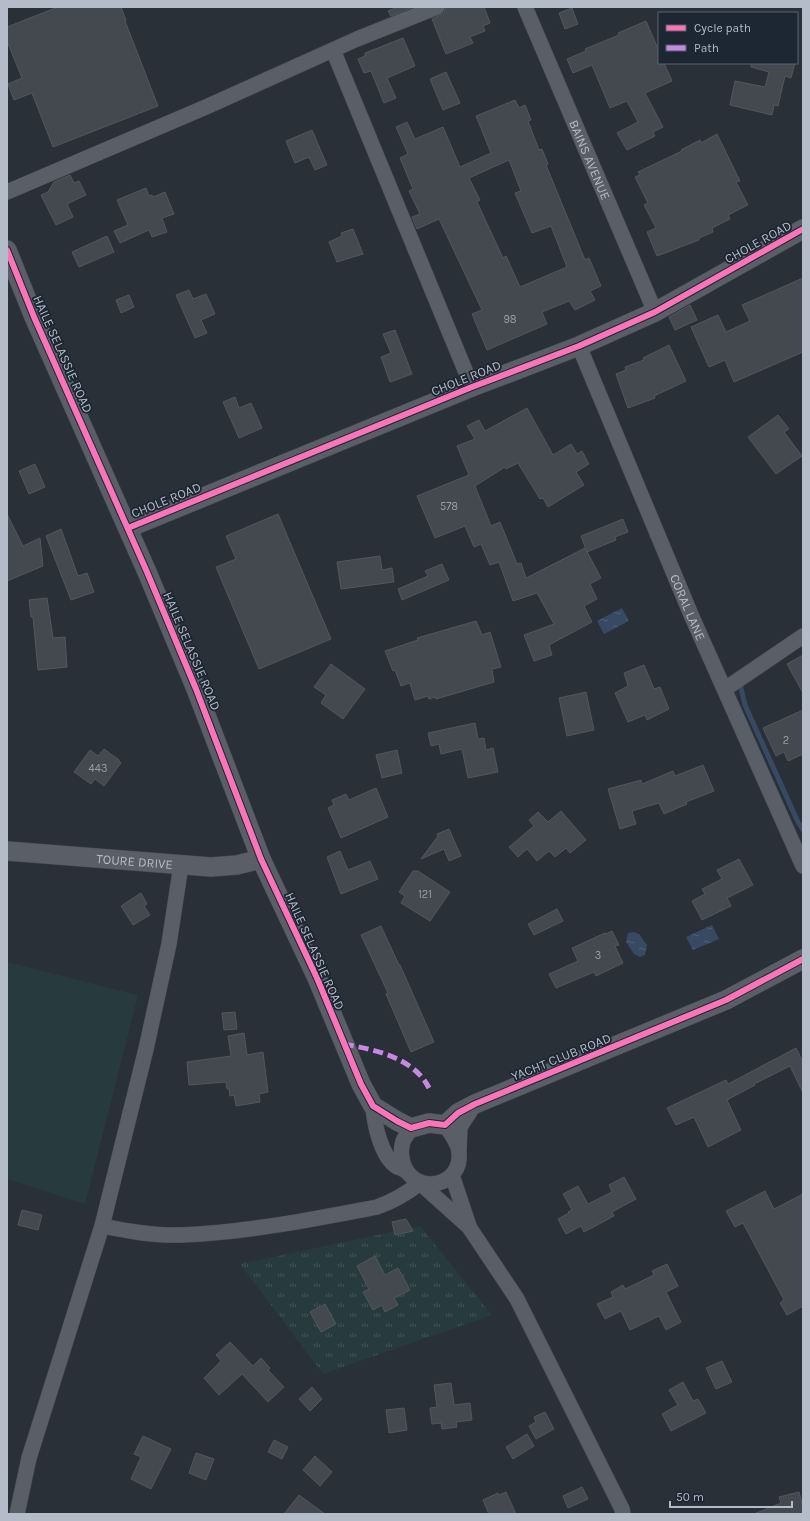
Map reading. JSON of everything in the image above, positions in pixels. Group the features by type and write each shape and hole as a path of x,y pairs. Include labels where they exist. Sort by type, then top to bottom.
{"street":[{"path":"7,192 206,107 333,50 436,7"},
{"name":"BAINS AVENUE","path":"525,7 655,312"},
{"path":"333,50 472,387"},
{"name":"CHOLE ROAD","path":"128,528 472,387 579,346 655,312 803,229"},
{"name":"HAILE SELASSIE ROAD","path":"7,250 34,316 128,528 206,712 261,859 317,978 352,1063 372,1106"},
{"name":"CORAL LANE","path":"579,346 692,617 803,866"},
{"path":"725,689 803,636"},
{"name":"TOURE DRIVE","path":"7,851 181,866 211,867 236,865 261,859"},
{"path":"17,1514 29,1458 102,1226 146,1049 169,944 181,866"},
{"name":"YACHT CLUB ROAD","path":"444,1125 458,1112 475,1104 726,1000 803,959"},
{"path":"420,1182 432,1184 443,1182 452,1175 459,1164 460,1127 475,1104"},
{"path":"372,1106 397,1122 411,1128 429,1123 444,1125 453,1137 459,1151"},
{"path":"372,1106 374,1123 387,1156 396,1166 406,1171"},
{"path":"411,1128 403,1142 401,1156 406,1171 412,1178 420,1182 469,1227 517,1299 622,1509 623,1514"},
{"path":"452,1175 469,1227"},
{"path":"102,1226 141,1234 180,1235 257,1227 377,1207 406,1194 420,1182"}],"green space":[{"path":"7,962 138,995 85,1204 7,1179"},
{"path":"420,1226 492,1315 323,1374 240,1264"}],"water":[{"path":"622,608 629,621 604,634 597,621"},
{"path":"712,925 719,939 693,950 686,937"},
{"path":"634,932 639,934 647,945 645,955 640,957 634,954 626,942 628,933"}],"building":[{"path":"58,7 121,7 158,106 53,147 32,93 14,100 8,84 22,78 7,41 7,27"},
{"path":"398,7 413,7 391,16 388,11"},
{"path":"446,7 484,7 490,23 483,26 485,31 470,37 473,43 446,54 432,19 444,13"},
{"path":"572,8 578,24 565,29 559,13"},
{"path":"646,21 658,49 658,64 664,64 672,81 645,93 663,127 653,132 655,136 627,150 617,133 638,122 627,101 610,108 592,65 573,73 567,59 586,51 585,49 619,35 618,33"},
{"path":"403,38 415,66 387,78 396,98 384,103 371,71 364,73 358,59 365,56 365,53"},
{"path":"751,64 795,64 791,78 785,76 778,106 774,105 772,115 730,105 735,81 765,87 769,72 751,67"},
{"path":"446,72 460,103 443,110 430,79"},
{"path":"515,100 519,108 525,105 531,120 528,121 539,150 542,149 548,164 546,165 585,260 589,258 601,286 590,291 595,300 575,310 569,301 542,312 547,324 487,350 472,314 482,310 439,219 417,229 412,217 420,214 409,191 413,189 400,158 408,154 396,127 407,122 415,139 443,127 460,167 491,153 476,116","holes":["509,160 521,191 515,193 532,233 551,226 567,267 520,287 506,256 503,258 477,202 480,200 469,178"]},
{"path":"312,130 327,165 315,170 309,157 295,163 286,141"},
{"path":"717,134 740,181 736,182 748,205 728,215 730,219 712,228 713,232 699,238 699,240 657,256 647,232 656,228 644,205 648,203 635,177 640,175 638,172 682,151 681,150 700,140 701,143"},
{"path":"70,175 74,183 79,181 86,195 67,204 73,217 56,225 41,195 48,192 54,182"},
{"path":"146,188 149,196 152,195 153,197 165,192 174,214 162,218 167,232 152,237 149,230 120,243 114,231 128,225 117,200"},
{"path":"353,229 363,254 337,262 329,242 342,236 341,233"},
{"path":"107,236 114,252 79,267 72,252"},
{"path":"803,278 803,352 734,382 725,360 709,367 691,327 718,315 726,332 750,321 742,305"},
{"path":"189,290 193,299 206,294 215,314 201,320 207,333 195,338 176,295"},
{"path":"129,295 134,307 121,313 116,300"},
{"path":"690,305 697,320 675,330 669,317"},
{"path":"395,330 412,374 390,382 381,357 391,353 383,334"},
{"path":"669,345 686,381 654,396 655,398 628,408 616,374 626,370 625,367 644,360 643,358"},
{"path":"235,397 239,408 251,403 262,428 239,438 223,402"},
{"path":"527,408 553,455 571,444 577,454 582,451 589,464 576,472 584,485 548,507 543,498 540,499 518,463 506,469 505,467 475,486 491,526 500,522 517,564 521,563 526,578 585,548 601,578 590,584 597,599 584,606 592,622 549,645 552,655 534,661 524,635 554,624 537,593 513,601 499,562 490,565 481,544 474,547 465,526 435,538 417,496 469,475 457,446 475,439 467,426 479,420 485,431"},
{"path":"778,415 789,429 784,432 802,456 776,474 748,437"},
{"path":"35,464 45,487 29,494 19,471"},
{"path":"7,514 23,546 40,538 43,566 7,581"},
{"path":"278,514 331,639 259,669 216,567 236,559 226,536"},
{"path":"623,519 628,532 615,537 616,540 587,552 581,536"},
{"path":"61,529 78,576 87,573 94,592 71,600 46,536"},
{"path":"380,556 382,570 392,568 394,582 341,589 337,562"},
{"path":"442,564 449,580 402,600 398,589 428,576 425,571"},
{"path":"47,598 53,638 65,637 67,667 38,670 33,617 31,617 29,600"},
{"path":"476,621 482,635 490,632 501,667 492,669 494,682 436,699 435,697 429,699 428,696 415,700 410,683 401,686 385,651 418,640 417,638"},
{"path":"803,655 803,693 787,664"},
{"path":"331,664 365,689 343,719 321,703 326,695 314,687"},
{"path":"644,665 654,689 660,687 669,709 647,720 645,715 628,722 615,693 628,686 624,673"},
{"path":"586,692 594,730 567,736 559,698"},
{"path":"803,710 803,754 788,761 784,752 776,756 763,728"},
{"path":"475,723 478,739 484,738 486,750 493,748 498,772 468,778 462,749 441,754 439,744 431,746 428,733"},
{"path":"104,749 121,763 104,786 95,779 91,784 74,772 90,750 98,756"},
{"path":"397,750 402,773 382,778 376,755"},
{"path":"703,765 714,791 686,802 687,804 664,814 659,803 632,811 636,824 620,829 608,789 641,780 642,784 673,771 675,776"},
{"path":"376,788 388,817 341,838 328,808 334,805 332,800 346,794 349,800"},
{"path":"561,811 586,840 570,853 566,848 555,857 549,851 537,861 527,849 518,857 509,847 534,826 529,820 538,812 548,822"},
{"path":"449,829 461,856 449,861 444,849 421,859 438,836 437,834"},
{"path":"340,851 348,870 370,861 378,879 341,894 327,857"},
{"path":"739,859 753,885 727,898 731,906 702,920 692,901 705,894 702,889 722,879 717,870"},
{"path":"413,871 418,871 450,892 430,921 401,903 405,896 399,892"},
{"path":"141,893 147,904 144,906 150,915 133,925 121,906"},
{"path":"557,909 563,921 534,935 528,924"},
{"path":"381,926 434,1042 411,1052 386,994 388,993 361,935"},
{"path":"612,931 619,945 615,946 623,963 596,976 594,972 556,988 549,974 578,961 572,948"},
{"path":"235,1012 237,1029 224,1030 222,1013"},
{"path":"244,1033 247,1055 263,1052 268,1092 259,1094 260,1102 236,1106 234,1095 230,1096 226,1082 189,1085 187,1062 231,1056 228,1036"},
{"path":"796,1048 803,1062 803,1093 790,1066 754,1084 755,1085 727,1100 741,1130 708,1147 694,1117 676,1125 667,1108 726,1080 728,1084"},
{"path":"624,1177 636,1199 612,1212 614,1216 584,1232 581,1226 566,1234 558,1219 572,1210 563,1194 578,1186 588,1204 612,1192 609,1185"},
{"path":"765,1191 774,1209 803,1194 803,1306 787,1315 780,1303 784,1300 743,1223 735,1227 726,1211"},
{"path":"22,1210 42,1215 38,1230 18,1225"},
{"path":"406,1219 413,1231 395,1235 392,1222"},
{"path":"375,1256 385,1275 398,1268 410,1290 394,1298 398,1305 385,1312 382,1305 373,1310 363,1292 369,1289 357,1266"},
{"path":"667,1264 678,1286 666,1292 681,1322 666,1330 659,1316 630,1330 621,1311 605,1319 597,1304 613,1297 611,1292 623,1285 625,1289 654,1275 652,1271"},
{"path":"325,1304 336,1324 321,1332 310,1312"},
{"path":"230,1342 253,1366 261,1358 270,1368 268,1370 284,1387 268,1402 242,1374 219,1395 204,1378 221,1361 216,1355"},
{"path":"722,1361 732,1382 716,1389 706,1368"},
{"path":"683,1382 693,1401 698,1399 706,1413 671,1431 662,1414 678,1405 669,1390"},
{"path":"451,1383 454,1405 470,1403 472,1420 456,1422 457,1427 442,1429 441,1423 432,1424 430,1408 437,1407 434,1385"},
{"path":"312,1387 322,1399 310,1411 299,1399"},
{"path":"404,1408 407,1430 389,1433 386,1410"},
{"path":"545,1412 554,1429 536,1439 529,1426 536,1422 534,1417"},
{"path":"527,1434 534,1446 513,1459 506,1447"},
{"path":"143,1436 171,1449 151,1489 131,1479 141,1457 134,1454"},
{"path":"274,1440 288,1447 282,1459 268,1452"},
{"path":"196,1453 214,1459 206,1480 189,1473"},
{"path":"315,1456 332,1472 320,1486 303,1470"},
{"path":"582,1487 588,1499 568,1508 563,1496"},
{"path":"506,1492 516,1514 489,1514 483,1500 498,1493 499,1495"},
{"path":"799,1492 803,1506 803,1514 754,1514 781,1503 779,1497"},
{"path":"299,1495 325,1514 284,1514"}],"waterway":[{"path":"740,684 745,705 803,830"}],"marked path":[{"path":"344,1044 380,1052 403,1062 422,1077 429,1088"}],"cycle path":[{"path":"128,528 472,387 579,346 655,312 803,229"},
{"path":"7,250 34,317 147,572 196,689 261,859 317,978 361,1084 373,1106 411,1128 429,1123 445,1125 458,1113 475,1104 726,1000 803,959"}]}
